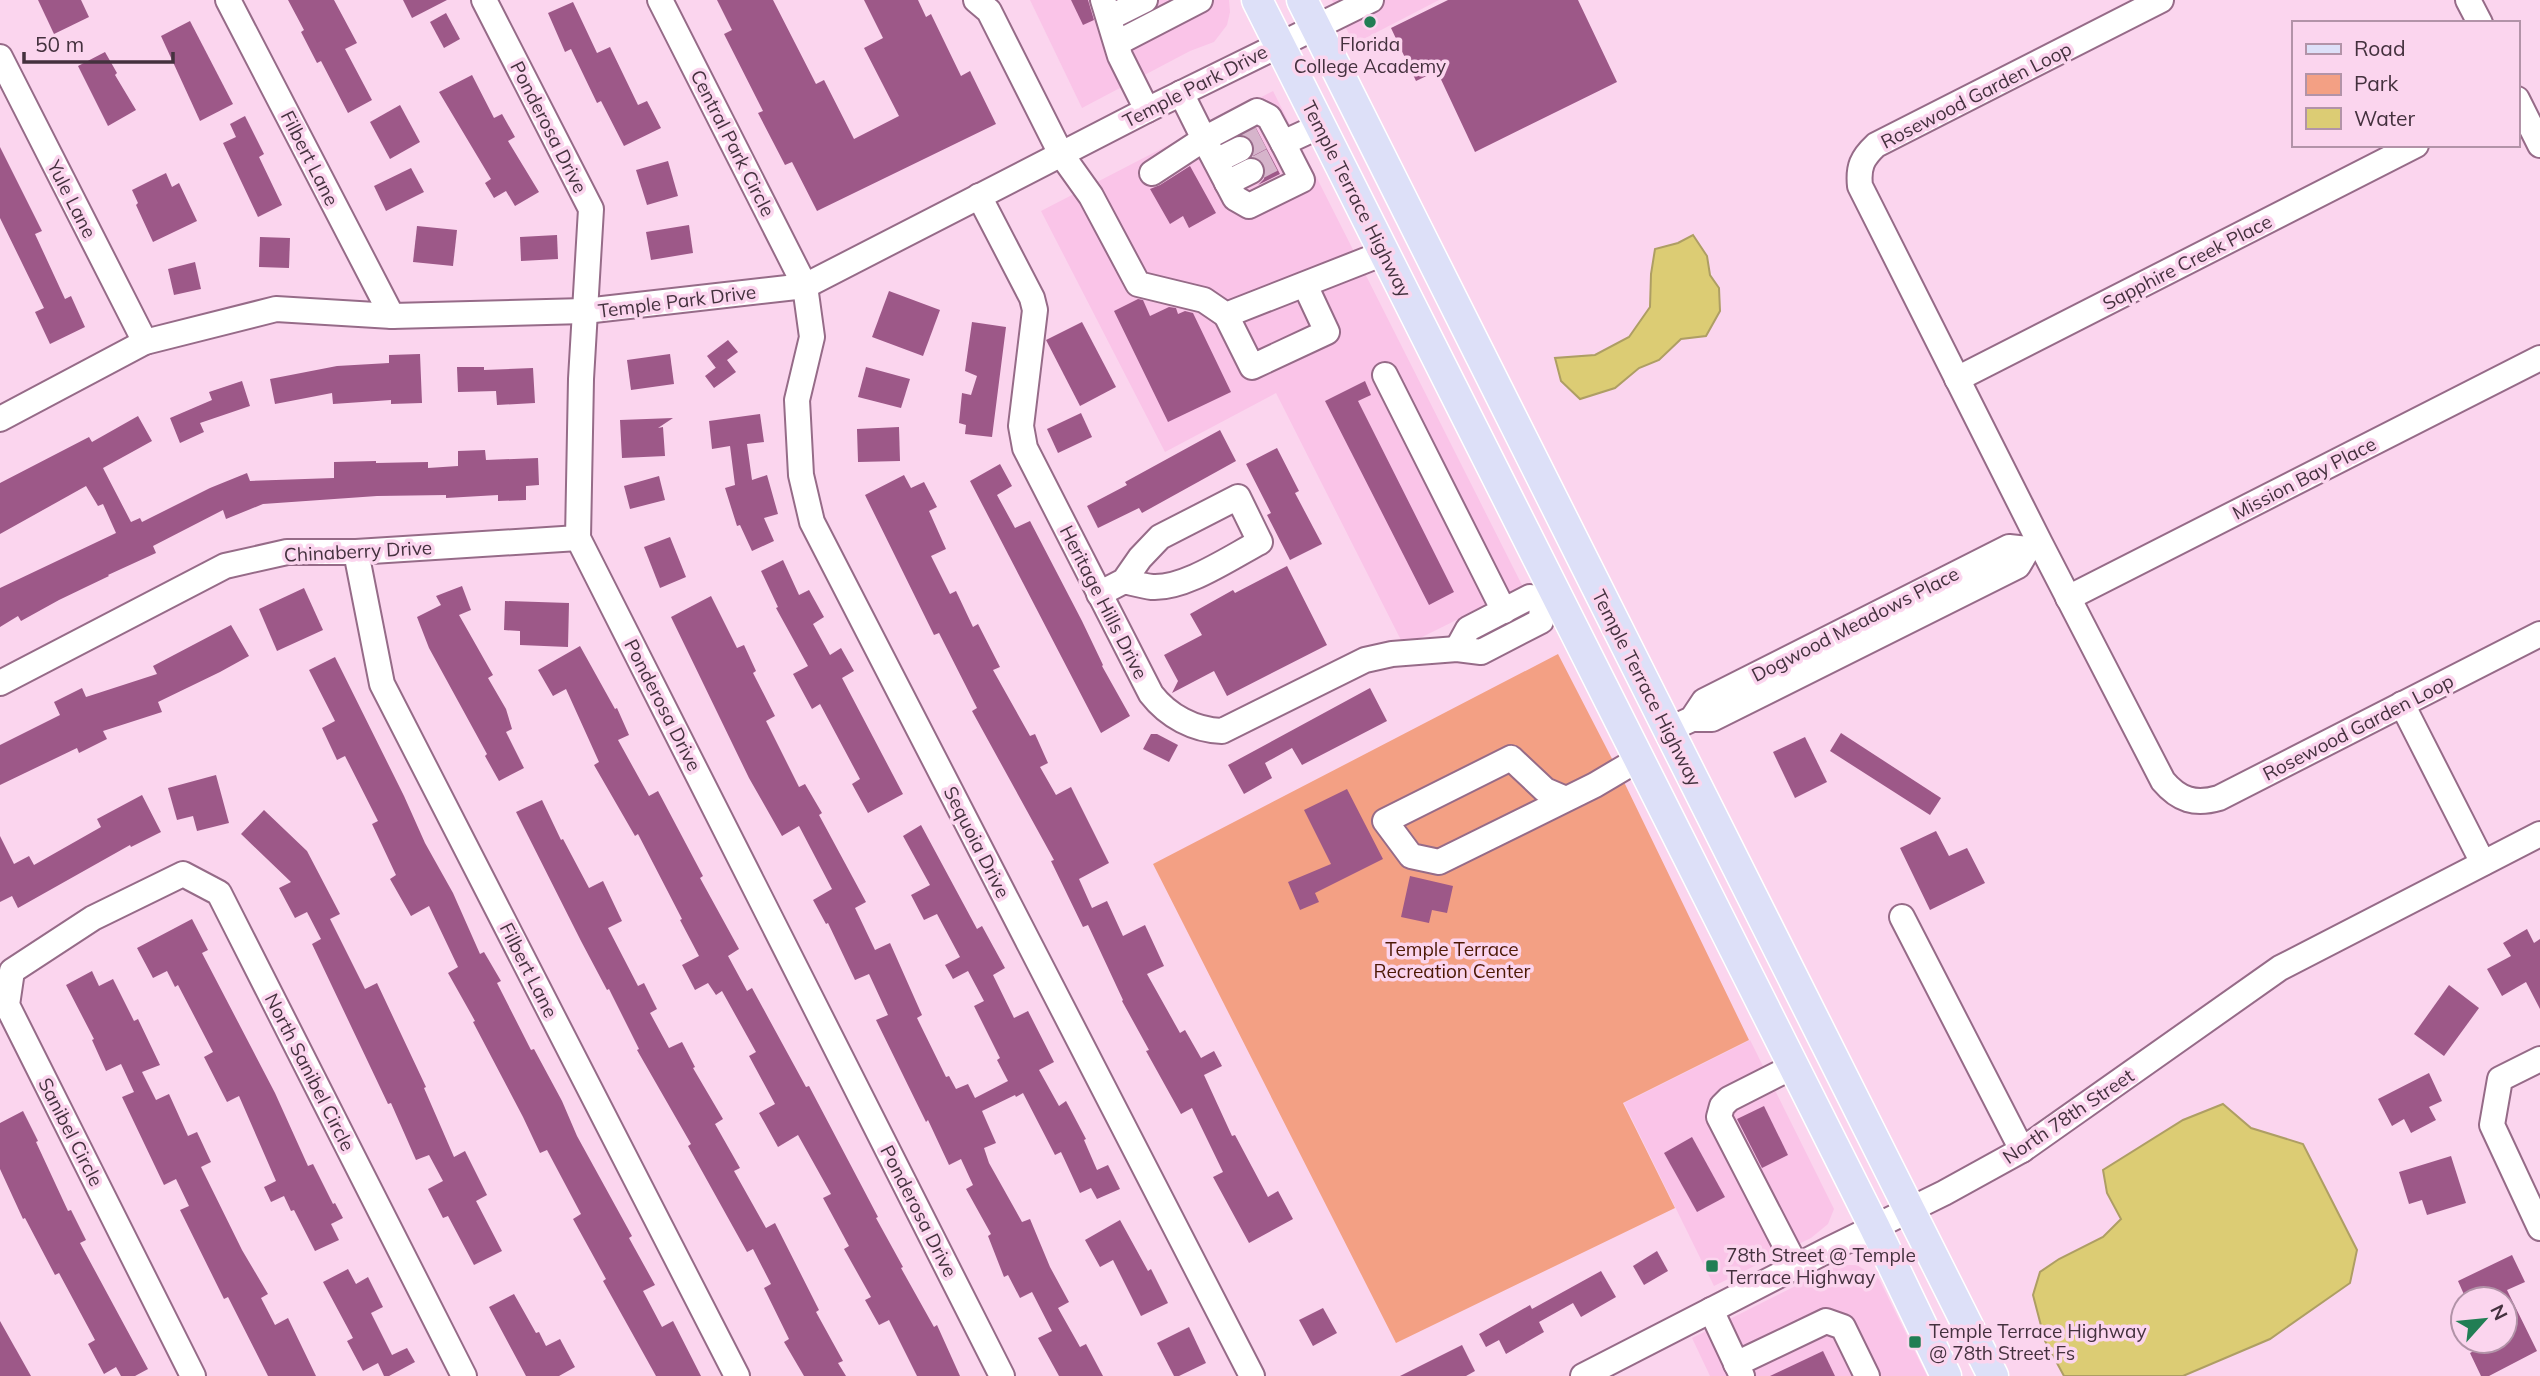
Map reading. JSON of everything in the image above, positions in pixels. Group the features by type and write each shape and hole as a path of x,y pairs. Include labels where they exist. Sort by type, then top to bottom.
{"main road":[{"name":"Temple Terrace Highway","path":"1257,0 1384,253 1549,599 1639,759 1875,1228 1946,1376"},
{"name":"Temple Terrace Highway","path":"1302,0 1680,724 1993,1376"},
{"path":"1549,599 1575,597 1638,715 1680,724"}],"street":[{"name":"Filbert Lane","path":"228,0 392,316"},
{"name":"Ponderosa Drive","path":"484,0 591,209 581,379 578,538 1002,1376"},
{"name":"Central Park Circle","path":"660,0 805,286"},
{"path":"976,0 989,11 1061,154 1091,196 1138,284 1204,300 1226,315 1252,367 1327,332 1305,285"},
{"path":"1145,0 1106,9 1120,56 1147,110"},
{"path":"1117,43 1200,0"},
{"name":"Temple Park Drive","path":"0,419 145,342 276,309 392,316 585,311 805,286 1147,110 1369,0"},
{"name":"Rosewood Garden Loop","path":"1957,379 1860,186 1858,169 1864,156 1875,145 2161,0"},
{"path":"2468,0 2479,21"},
{"name":"Yule Lane","path":"0,57 145,342"},
{"path":"1181,93 1235,198 1249,206 1302,180 1267,149"},
{"path":"2519,103 2540,145"},
{"path":"1152,173 1204,139 1256,111 1269,117 1267,149 1227,183"},
{"path":"1216,161 1267,149 1320,126"},
{"name":"Sapphire Creek Place","path":"1957,379 2412,147"},
{"name":"Heritage Hills Drive","path":"979,196 1032,298 1035,310 1021,426 1022,437 1098,594 1158,704 1182,720 1210,731 1223,731 1365,660 1392,654 1457,649 1481,652 1541,621 1549,599"},
{"path":"1226,315 1384,253"},
{"name":"Sequoia Drive","path":"805,286 812,337 797,400 801,475 811,522 1252,1376"},
{"name":"Mission Bay Place","path":"2068,598 2540,358"},
{"path":"1385,375 1504,611"},
{"path":"1957,379 2034,546 2068,598"},
{"path":"1098,594 1125,581 1140,558 1160,537 1238,497 1260,542 1169,586 1152,587 1125,581"},
{"name":"Chinaberry Drive","path":"0,683 225,566 287,552 356,552 578,538"},
{"name":"Dogwood Meadows Place","path":"1680,724 1712,719 1896,615 2018,566 2034,546"},
{"name":"Filbert Lane","path":"356,552 382,684 737,1376"},
{"path":"1457,649 1468,629 1530,597 1549,599"},
{"name":"Rosewood Garden Loop","path":"2068,598 2163,781 2173,793 2188,801 2203,802 2219,798 2540,634"},
{"path":"2402,704 2483,863"},
{"path":"1566,799 1545,790 1511,758 1385,821 1412,856 1439,862 1566,799 1639,759"},
{"name":"North 78th Street","path":"1583,1376 2022,1150 2280,968 2540,834"},
{"name":"North Sanibel Circle","path":"93,918 183,874 219,893 464,1376"},
{"path":"1902,917 2022,1150"},
{"name":"Sanibel Circle","path":"93,918 12,971 7,1005 193,1376"},
{"path":"2540,1059 2500,1079 2491,1125 2540,1228"},
{"path":"1794,1066 1730,1099 1722,1106 1719,1117 1796,1266"},
{"path":"1711,1310 1739,1370 1826,1321 1843,1327 1867,1376"}],"shaded area":[{"path":"1030,0 1229,0 1230,12 1227,25 1214,42 1190,51 1082,108"},
{"name":"Florida College Academy","path":"1332,0 1439,0 1354,44"},
{"path":"1273,91 1523,587 1404,646 1276,393 1165,452 1041,211"},
{"path":"1750,1040 1834,1209 1828,1224 1811,1238 1714,1286 1624,1103"},
{"path":"1837,1265 1857,1265 1879,1279 1927,1376 1710,1376 1692,1338"}],"green space":[{"name":"Temple Terrace Recreation Center","path":"1558,654 1624,782 1749,1040 1623,1103 1675,1208 1396,1343 1153,864"}],"water":[{"path":"1693,235 1707,256 1710,275 1719,288 1720,311 1706,336 1681,339 1659,360 1639,368 1615,388 1580,399 1561,381 1555,358 1595,355 1629,337 1650,307 1655,249 1678,243"},
{"path":"2223,1104 2251,1128 2303,1144 2357,1250 2350,1283 2270,1339 2183,1376 2064,1376 2045,1341 2033,1295 2040,1272 2059,1259 2103,1237 2121,1219 2107,1193 2103,1170 2183,1120"}],"building":[{"path":"38,0 81,0 89,17 54,34"},
{"path":"288,0 334,0 357,43 345,49 372,100 348,113 321,61 317,63"},
{"path":"403,0 447,0 412,18"},
{"path":"717,0 773,0 816,84 824,80 854,139 899,116 864,48 883,38 864,0 918,0 926,17 931,14 961,76 970,71 996,124 817,211 792,162 785,165 758,113 763,111 724,34 732,30"},
{"path":"1071,0 1088,0 1094,20 1083,25"},
{"path":"1448,0 1578,0 1617,82 1475,152 1437,71 1416,81 1391,28"},
{"path":"573,2 597,53 610,47 638,105 647,101 661,128 624,146 601,101 597,103 571,49 565,52 548,13"},
{"path":"446,13 460,39 444,48 430,22"},
{"path":"190,21 233,104 200,121 161,36"},
{"path":"105,52 136,110 108,126 78,66"},
{"path":"472,75 494,118 502,114 515,137 508,141 539,192 515,206 506,191 494,198 485,183 491,179 439,92"},
{"path":"400,105 420,142 390,159 370,122"},
{"path":"245,116 264,154 259,157 282,205 258,217 223,143 236,137 230,124"},
{"path":"1256,128 1280,174 1258,185 1264,179 1265,165 1253,156 1254,143 1244,135"},
{"path":"0,147 42,231 35,234 65,299 71,296 85,327 50,344 35,312 44,308 0,218"},
{"path":"668,161 678,196 647,205 636,170"},
{"path":"1190,166 1216,213 1189,228 1183,216 1170,224 1150,189"},
{"path":"411,168 424,192 386,211 374,186"},
{"path":"166,173 172,187 179,183 197,221 153,242 132,190"},
{"path":"689,225 693,253 651,260 646,232"},
{"path":"417,226 457,230 453,266 413,262"},
{"path":"557,235 558,259 521,261 520,237"},
{"path":"260,237 290,238 289,268 259,267"},
{"path":"195,262 201,289 174,295 168,269"},
{"path":"889,291 940,310 923,356 872,337"},
{"path":"1138,299 1143,300 1150,316 1169,307 1176,308 1178,314 1185,311 1193,313 1231,392 1168,422 1114,311"},
{"path":"972,322 1006,327 992,437 965,434 966,425 959,423 962,393 971,395 977,376 965,371"},
{"path":"1082,322 1116,387 1080,406 1046,340"},
{"path":"728,340 738,352 727,360 736,372 714,388 705,376 716,368 707,356"},
{"path":"420,354 422,403 391,404 391,400 333,404 332,393 275,404 270,379 337,366 389,363 389,355"},
{"path":"670,354 674,384 631,390 627,360"},
{"path":"457,367 484,367 484,370 533,368 535,403 497,405 496,391 458,392"},
{"path":"866,367 910,379 901,408 858,397"},
{"path":"242,381 250,406 200,423 204,432 180,443 170,418 212,400 209,392"},
{"path":"1365,381 1371,395 1358,401 1454,592 1429,605 1325,401"},
{"path":"1081,413 1092,437 1058,453 1047,429"},
{"path":"760,414 764,442 747,444 752,480 767,475 778,514 764,518 774,541 752,551 740,525 737,526 725,488 735,485 730,446 712,449 709,421"},
{"path":"138,416 152,441 103,468 131,522 140,518 142,522 247,473 250,481 334,478 334,462 428,462 428,468 458,466 458,451 485,450 486,460 538,458 539,485 526,486 526,500 498,501 498,495 446,498 446,495 377,496 263,504 226,519 223,510 153,546 156,553 21,621 18,616 0,627 0,588 116,533 103,504 98,506 86,486 0,534 0,483 89,437 92,442"},
{"path":"673,418 658,428 663,427 665,456 622,458 620,420"},
{"path":"899,427 900,461 858,462 857,429"},
{"path":"1220,430 1236,461 1142,513 1139,508 1098,528 1087,506"},
{"path":"1277,448 1299,491 1295,493 1322,544 1290,560 1267,515 1271,513 1246,464"},
{"path":"1000,464 1012,486 997,495 1015,528 1030,521 1130,716 1101,733 970,481"},
{"path":"904,475 911,488 924,482 937,507 929,511 946,549 931,556 950,594 956,591 973,627 978,624 1000,667 993,670 1030,736 1035,734 1048,763 1040,767 1056,795 1071,787 1109,863 1079,879 1092,908 1107,901 1123,936 1145,925 1164,966 1147,974 1180,1033 1185,1030 1201,1058 1214,1051 1222,1066 1204,1075 1232,1136 1235,1135 1268,1197 1278,1191 1293,1219 1249,1243 1213,1177 1223,1172 1192,1108 1181,1114 1146,1051 1149,1050 1122,1001 1088,925 1083,927 1051,861 1054,860 972,711 977,708 939,633 934,635 865,495"},
{"path":"659,476 665,500 630,509 624,486"},
{"path":"670,537 686,577 660,588 644,547"},
{"path":"783,560 799,595 809,590 824,617 813,624 830,655 841,648 854,671 842,678 903,794 868,813 852,784 860,779 820,704 812,709 793,674 808,666 776,608 778,607 761,571"},
{"path":"1287,566 1327,645 1227,696 1214,671 1172,693 1178,681 1164,655 1202,635 1190,614 1233,590 1235,593"},
{"path":"462,586 471,610 459,615 493,675 488,678 506,709 512,729 506,732 524,768 499,781 429,648 417,617 441,605 436,596"},
{"path":"304,588 323,630 277,651 259,609"},
{"path":"711,596 737,648 744,645 756,671 753,673 775,716 766,721 799,787 805,784 822,813 819,815 866,902 855,908 875,950 890,943 922,1015 917,1018 946,1077 949,1076 956,1089 968,1084 975,1098 1008,1081 997,1060 1000,1058 974,1006 984,1001 968,971 953,979 945,965 960,957 937,914 924,920 911,895 930,885 903,836 921,825 977,929 982,926 1005,968 993,975 1014,1018 1028,1011 1054,1062 1039,1070 1059,1106 1066,1101 1086,1139 1084,1140 1097,1170 1108,1165 1120,1189 1097,1199 1091,1188 1080,1193 1061,1152 1055,1155 1023,1093 982,1111 996,1143 984,1148 989,1163 1022,1222 1030,1219 1050,1267 1069,1302 1058,1308 1080,1347 1086,1344 1103,1376 1059,1376 1038,1338 1052,1331 1032,1292 1020,1298 1008,1275 1004,1277 988,1236 991,1234 966,1189 973,1185 961,1159 949,1165 876,1020 888,1015 869,974 855,980 828,923 826,924 813,900 832,889 799,826 782,836 749,778 671,617"},
{"path":"505,601 569,603 568,647 520,645 520,631 504,630"},
{"path":"231,625 249,656 158,702 162,712 103,731 107,739 79,753 77,748 0,785 0,745 60,715 54,702 82,688 86,697 157,674 153,666"},
{"path":"580,646 615,709 617,708 629,735 618,740 649,796 658,791 703,876 700,878 739,949 728,956 747,991 752,988 806,1087 809,1086 878,1217 876,1218 903,1267 901,1268 934,1327 937,1325 960,1376 917,1376 889,1320 879,1325 865,1300 871,1297 844,1249 849,1246 823,1198 831,1194 798,1135 778,1147 759,1113 775,1104 749,1056 756,1052 722,991 716,995 708,983 695,990 682,965 699,956 680,920 682,919 638,834 635,836 594,765 599,762 566,689 553,696 538,670"},
{"path":"335,657 425,843 453,893 480,954 484,952 501,981 497,983 531,1050 534,1049 577,1136 632,1236 629,1238 655,1285 643,1291 662,1327 673,1321 701,1376 656,1376 603,1281 606,1279 573,1219 581,1214 547,1150 540,1153 473,1022 475,1021 448,973 458,967 429,906 411,916 390,879 396,875 372,824 378,821 345,756 337,760 322,728 335,721 309,670"},
{"path":"1370,688 1387,721 1302,765 1292,748 1265,763 1272,778 1244,794 1228,765"},
{"path":"1841,733 1941,798 1930,815 1830,751"},
{"path":"1151,734 1157,734 1178,745 1169,762 1143,749"},
{"path":"1805,737 1827,782 1795,798 1773,752"},
{"path":"216,775 229,823 197,831 193,816 177,820 168,788"},
{"path":"1347,789 1383,859 1315,893 1319,902 1300,910 1288,882 1331,864 1304,810"},
{"path":"142,795 161,832 131,847 130,845 18,908 12,896 0,902 0,836 14,864 29,856 34,865 101,827 97,819"},
{"path":"542,800 589,888 603,881 622,921 608,928 638,986 644,983 657,1009 650,1013 669,1048 682,1042 695,1067 693,1068 723,1119 715,1124 740,1168 734,1171 766,1228 775,1223 819,1310 816,1312 843,1361 838,1363 846,1376 804,1376 784,1342 789,1339 764,1288 771,1284 753,1249 747,1252 688,1146 691,1144 637,1050 639,1049 609,989 607,990 581,941 516,812"},
{"path":"264,810 307,851 340,914 330,919 365,989 377,983 426,1087 424,1088 454,1157 465,1151 487,1195 476,1201 502,1251 474,1265 448,1216 443,1218 428,1189 443,1181 429,1155 416,1160 391,1103 388,1104 312,944 321,939 307,912 295,918 279,888 291,882 241,834"},
{"path":"1936,831 1949,856 1967,848 1985,883 1930,910 1900,848"},
{"path":"1410,876 1453,886 1447,913 1432,910 1429,923 1401,917"},
{"path":"192,919 208,950 202,953 275,1093 308,1166 313,1164 343,1218 331,1224 339,1240 315,1251 284,1196 271,1202 264,1187 276,1181 239,1096 227,1102 204,1057 213,1052 178,985 175,987 167,971 153,978 137,948"},
{"path":"2527,929 2534,943 2540,939 2540,1009 2526,982 2502,996 2487,969 2511,956 2503,943"},
{"path":"92,971 99,986 113,979 134,1021 138,1019 160,1065 142,1072 156,1100 169,1094 188,1136 197,1132 211,1162 201,1167 242,1250 268,1294 261,1298 275,1325 288,1318 316,1376 268,1376 228,1297 224,1299 180,1210 189,1206 176,1179 164,1185 122,1097 134,1092 121,1064 106,1071 92,1040 94,1039 66,985"},
{"path":"2449,985 2479,1008 2444,1056 2414,1034"},
{"path":"2429,1073 2442,1101 2429,1107 2436,1120 2411,1133 2404,1119 2392,1126 2378,1099"},
{"path":"1764,1106 1788,1155 1762,1168 1737,1119"},
{"path":"23,1111 68,1211 71,1210 86,1240 80,1243 148,1369 135,1376 121,1376 116,1367 104,1374 88,1344 95,1340 59,1273 55,1275 25,1218 23,1219 0,1169 0,1123"},
{"path":"1692,1137 1725,1197 1697,1212 1664,1153"},
{"path":"2451,1156 2466,1203 2427,1215 2422,1200 2409,1204 2399,1172"},
{"path":"1120,1220 1148,1271 1151,1269 1168,1303 1141,1316 1113,1260 1100,1267 1085,1240"},
{"path":"1657,1251 1668,1271 1644,1285 1633,1266"},
{"path":"2512,1255 2525,1282 2518,1285 2460,1285 2458,1281"},
{"path":"348,1269 356,1284 368,1277 383,1307 371,1313 392,1355 407,1348 415,1362 389,1376 384,1376 378,1363 363,1371 347,1341 353,1338 323,1282"},
{"path":"1601,1271 1616,1297 1581,1317 1573,1303 1539,1322 1544,1332 1506,1354 1499,1340 1486,1347 1479,1334 1530,1305 1532,1309"},
{"path":"514,1294 546,1346 560,1339 575,1367 559,1376 526,1376 489,1307"},
{"path":"1323,1308 1337,1333 1313,1346 1299,1320"},
{"path":"2519,1314 2537,1351 2489,1376 2481,1376 2471,1355 2519,1355"},
{"path":"0,1321 31,1376 0,1376"},
{"path":"1189,1327 1206,1363 1174,1376 1157,1343"},
{"path":"1462,1345 1475,1371 1466,1376 1400,1376"},
{"path":"1823,1351 1835,1376 1770,1376"}],"tunnel":[{"path":"1240,149 1261,138"},
{"path":"1251,171 1272,160"}],"place":[{"name":"Florida College Academy","path":"1370,22"},
{"name":"78th Street @ Temple Terrace Highway","path":"1712,1266"},
{"name":"Temple Terrace Highway @ 78th Street Fs","path":"1915,1342"}]}
